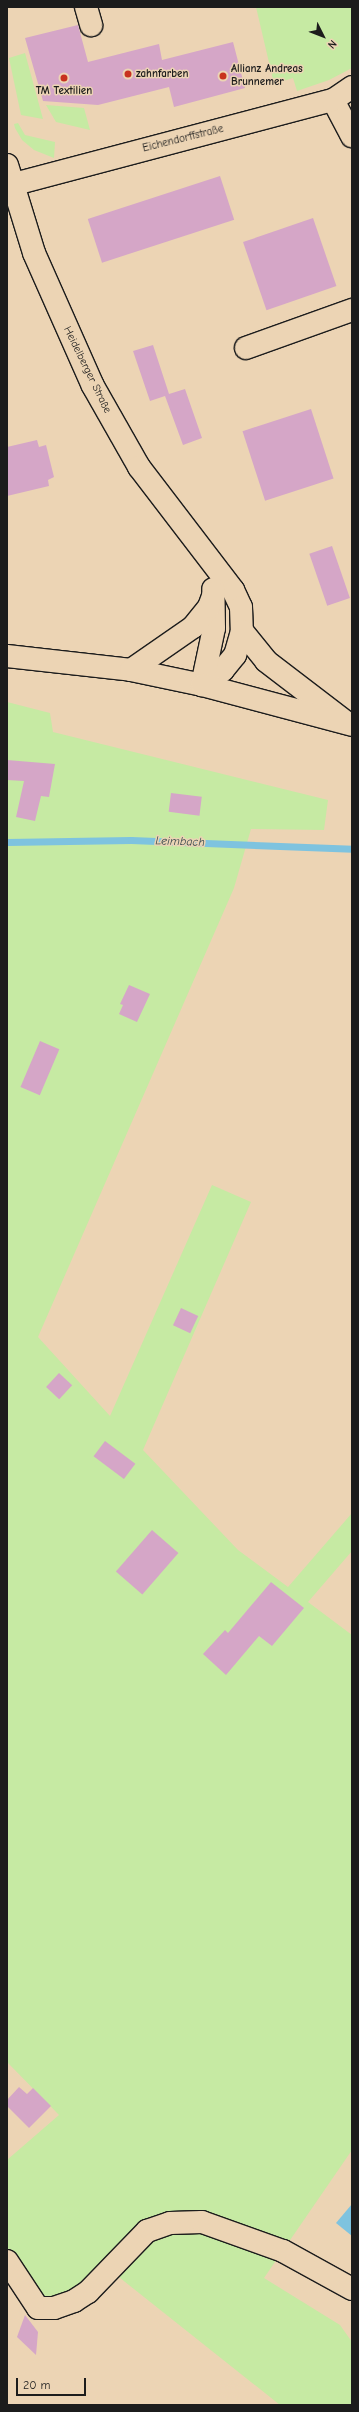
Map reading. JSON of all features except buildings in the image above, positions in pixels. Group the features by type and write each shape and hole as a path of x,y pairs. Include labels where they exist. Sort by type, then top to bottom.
{"street":[{"name":"Eichendorffstraße","path":"9,179 333,100 352,87"},
{"path":"333,100 352,136"},
{"name":"Heidelberger Straße","path":"9,179 34,254 93,386 139,467 206,554 232,590 241,607 242,631 235,655 223,670 202,685"},
{"path":"246,348 352,310"},
{"name":"Heidelberger Straße","path":"202,685 214,628 214,593 206,554"},
{"path":"131,670 193,627 209,607 214,593"},
{"path":"242,631 266,661 349,724"},
{"path":"7,656 131,670 202,685 349,724"},
{"path":"7,2261 38,2308 65,2305 81,2298 95,2286 146,2231 183,2221 211,2224 283,2251 352,2289"}],"green space":[{"path":"256,7 352,7 352,68 329,80 297,91 293,78 274,84"},
{"path":"25,53 43,119 21,115 9,58"},
{"path":"46,105 84,108 90,130 56,122"},
{"path":"18,123 25,135 55,142 54,158 34,150 22,140 14,124"},
{"path":"7,702 50,713 53,732 328,800 324,830 251,829 234,888 38,1337 110,1416 212,1185 251,1202 143,1450 238,1550 288,1587 352,1513 352,1551 308,1602 352,1635 352,2150 264,2278 340,2325 352,2342 352,2405 280,2405 110,2270 54,2308 7,2262 7,2160 59,2115 7,2062"}],"water":[{"path":"352,2204 352,2236 336,2223"}],"waterway":[{"name":"Leimbach","path":"7,842 131,840 352,849"}],"place":[{"name":"zahnfarben","path":"128,74"},
{"name":"Allianz Andreas Brunnemer","path":"223,76"},
{"name":"TM Textilien","path":"64,78"}]}
